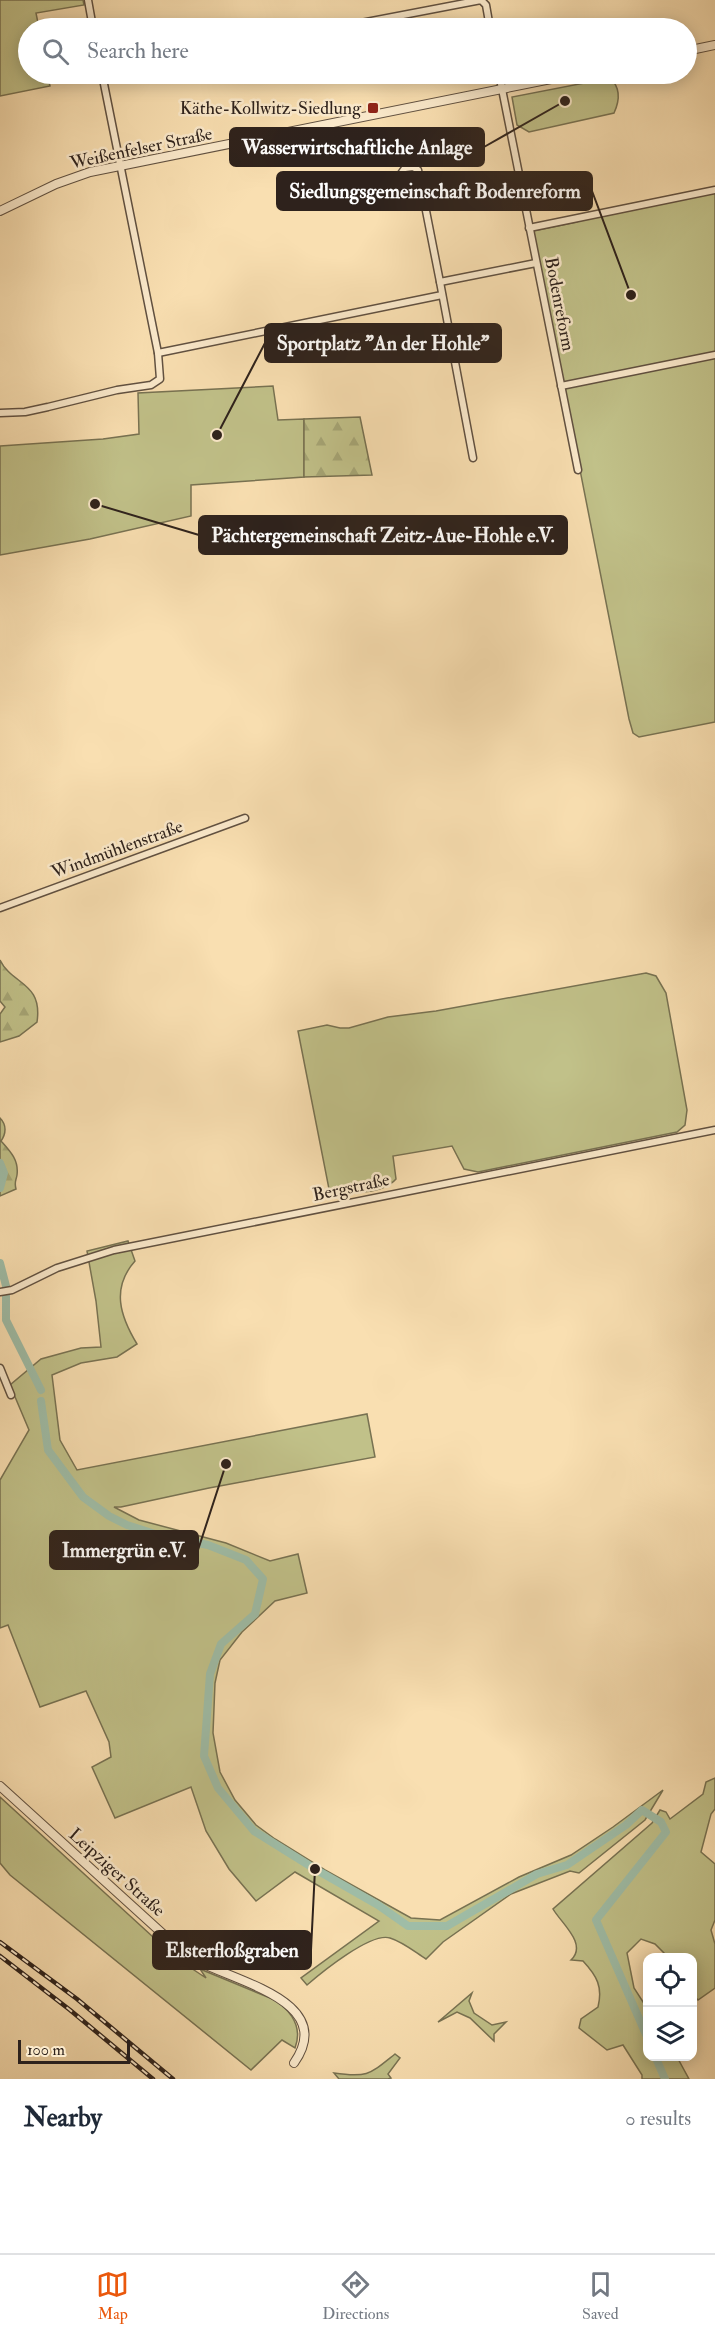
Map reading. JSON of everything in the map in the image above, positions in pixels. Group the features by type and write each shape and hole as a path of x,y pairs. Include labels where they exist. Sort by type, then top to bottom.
{"street":[{"path":"88,0 91,18"},
{"path":"387,18 481,0 486,5 488,18"},
{"path":"697,49 715,45"},
{"path":"0,413 25,412 151,385 160,379 158,353 106,84"},
{"name":"Bodenreform","path":"501,84 578,470"},
{"name":"Weißenfelser Straße","path":"0,211 73,177 527,84"},
{"path":"424,201 412,201 405,197 400,175 405,168 413,167 418,170 474,458"},
{"path":"529,228 715,190"},
{"path":"440,282 536,263"},
{"path":"158,353 442,295"},
{"path":"561,386 715,355"},
{"name":"Windmühlenstraße","path":"0,908 245,818"},
{"name":"Bergstraße","path":"1,1291 12,1290 57,1268 114,1250 715,1131"},
{"path":"0,1368 11,1395"},
{"name":"Leipziger Straße","path":"0,1786 185,1954 289,2004 300,2018 305,2036 303,2051 294,2063"}],"green space":[{"path":"0,0 83,0 84,5 36,13 37,18 18,18 18,84 50,84 50,86 0,96"},
{"path":"579,84 615,84 618,94 614,113 529,132 517,125 512,97"},
{"path":"715,187 715,722 639,737 633,733 629,719 533,231 577,222 576,215"},
{"path":"273,386 278,420 304,419 304,477 191,485 191,516 90,539 0,555 0,446 103,439 139,434 138,393"},
{"path":"360,417 372,475 304,477 304,419"},
{"path":"0,960 12,975 31,991 38,1009 37,1022 19,1036 0,1042 0,1014 5,1007 0,1001"},
{"path":"646,973 656,976 666,993 687,1110 685,1125 677,1132 478,1172 464,1169 452,1146 393,1156 396,1179 374,1191 346,1192 329,1189 298,1031 327,1025 349,1028 388,1017 436,1011"},
{"path":"0,1118 5,1130 1,1141 13,1156 17,1165 17,1175 16,1189 0,1196"},
{"path":"128,1241 135,1261 123,1281 121,1302 126,1323 137,1344 117,1357 81,1363 52,1375 60,1440 77,1470 367,1414 375,1457 114,1507 139,1520 226,1543 270,1561 298,1554 307,1593 275,1601 242,1632 220,1660 215,1683 213,1733 220,1772 235,1800 256,1825 325,1870 411,1918 440,1920 519,1877 571,1855 663,1790 645,1820 579,1873 570,1871 511,1894 443,1942 426,1959 400,1942 382,1938 371,1941 347,1954 307,1985 301,1978 379,1921 295,1872 256,1901 229,1869 206,1831 191,1787 115,1818 92,1767 111,1757 109,1742 86,1691 40,1707 8,1625 0,1628 0,1480 29,1430 10,1385 41,1359 81,1348 101,1347 87,1251"},
{"path":"715,1778 715,1809 711,1814 701,1852 715,1864 715,1920 711,1930 715,1944 715,1988 697,1999 697,1953 664,1953 655,1944 641,1939 627,1953 634,1988 643,2002 643,2061 679,2061 689,2079 642,2079 642,2075 623,2045 607,2050 579,2028 581,2019 598,2007 600,1993 598,1982 583,1961 571,1960 575,1954 575,1941 553,1909 652,1823 660,1810 666,1812 670,1819 703,1794 706,1782"},
{"path":"0,1797 176,1958 206,1978 200,1969 275,2000 281,2005 291,2015 297,2027 295,2048 282,2040 251,2070 10,1875 0,1863"},
{"path":"472,1993 469,2001 474,2013 492,2025 506,2022 494,2034 494,2041 470,2018 457,2012 438,2022"},
{"path":"395,2054 400,2058 388,2074 391,2078 388,2079 339,2079 334,2073 354,2075 368,2073"}],"waterway":[{"path":"0,1163 4,1173 0,1188"},
{"path":"0,1263 6,1286 6,1320 41,1390"},
{"path":"41,1401 48,1450 83,1497 109,1516 127,1525 158,1535 208,1545 246,1560 263,1579 255,1614 221,1644 210,1674 204,1756 218,1788 254,1831 378,1905 408,1926 447,1926 537,1874 567,1865 626,1825 642,1810 661,1822 666,1832 596,1920 643,2028"},
{"path":"657,2061 665,2079"}],"railway":[{"path":"0,1942 77,1999 173,2079"},
{"path":"0,1956 153,2079"}],"place":[{"name":"Wasserwirtschaftliche Anlage","path":"565,101"},
{"name":"Käthe-Kollwitz-Siedlung","path":"373,108"},
{"name":"Siedlungsgemeinschaft Bodenreform","path":"631,295"},
{"name":"Sportplatz \"An der Hohle\"","path":"217,435"},
{"name":"Pächtergemeinschaft Zeitz-Aue-Hohle e.V.","path":"95,504"},
{"name":"Immergrün e.V.","path":"226,1464"},
{"name":"Elsterfloßgraben","path":"315,1869"}]}
